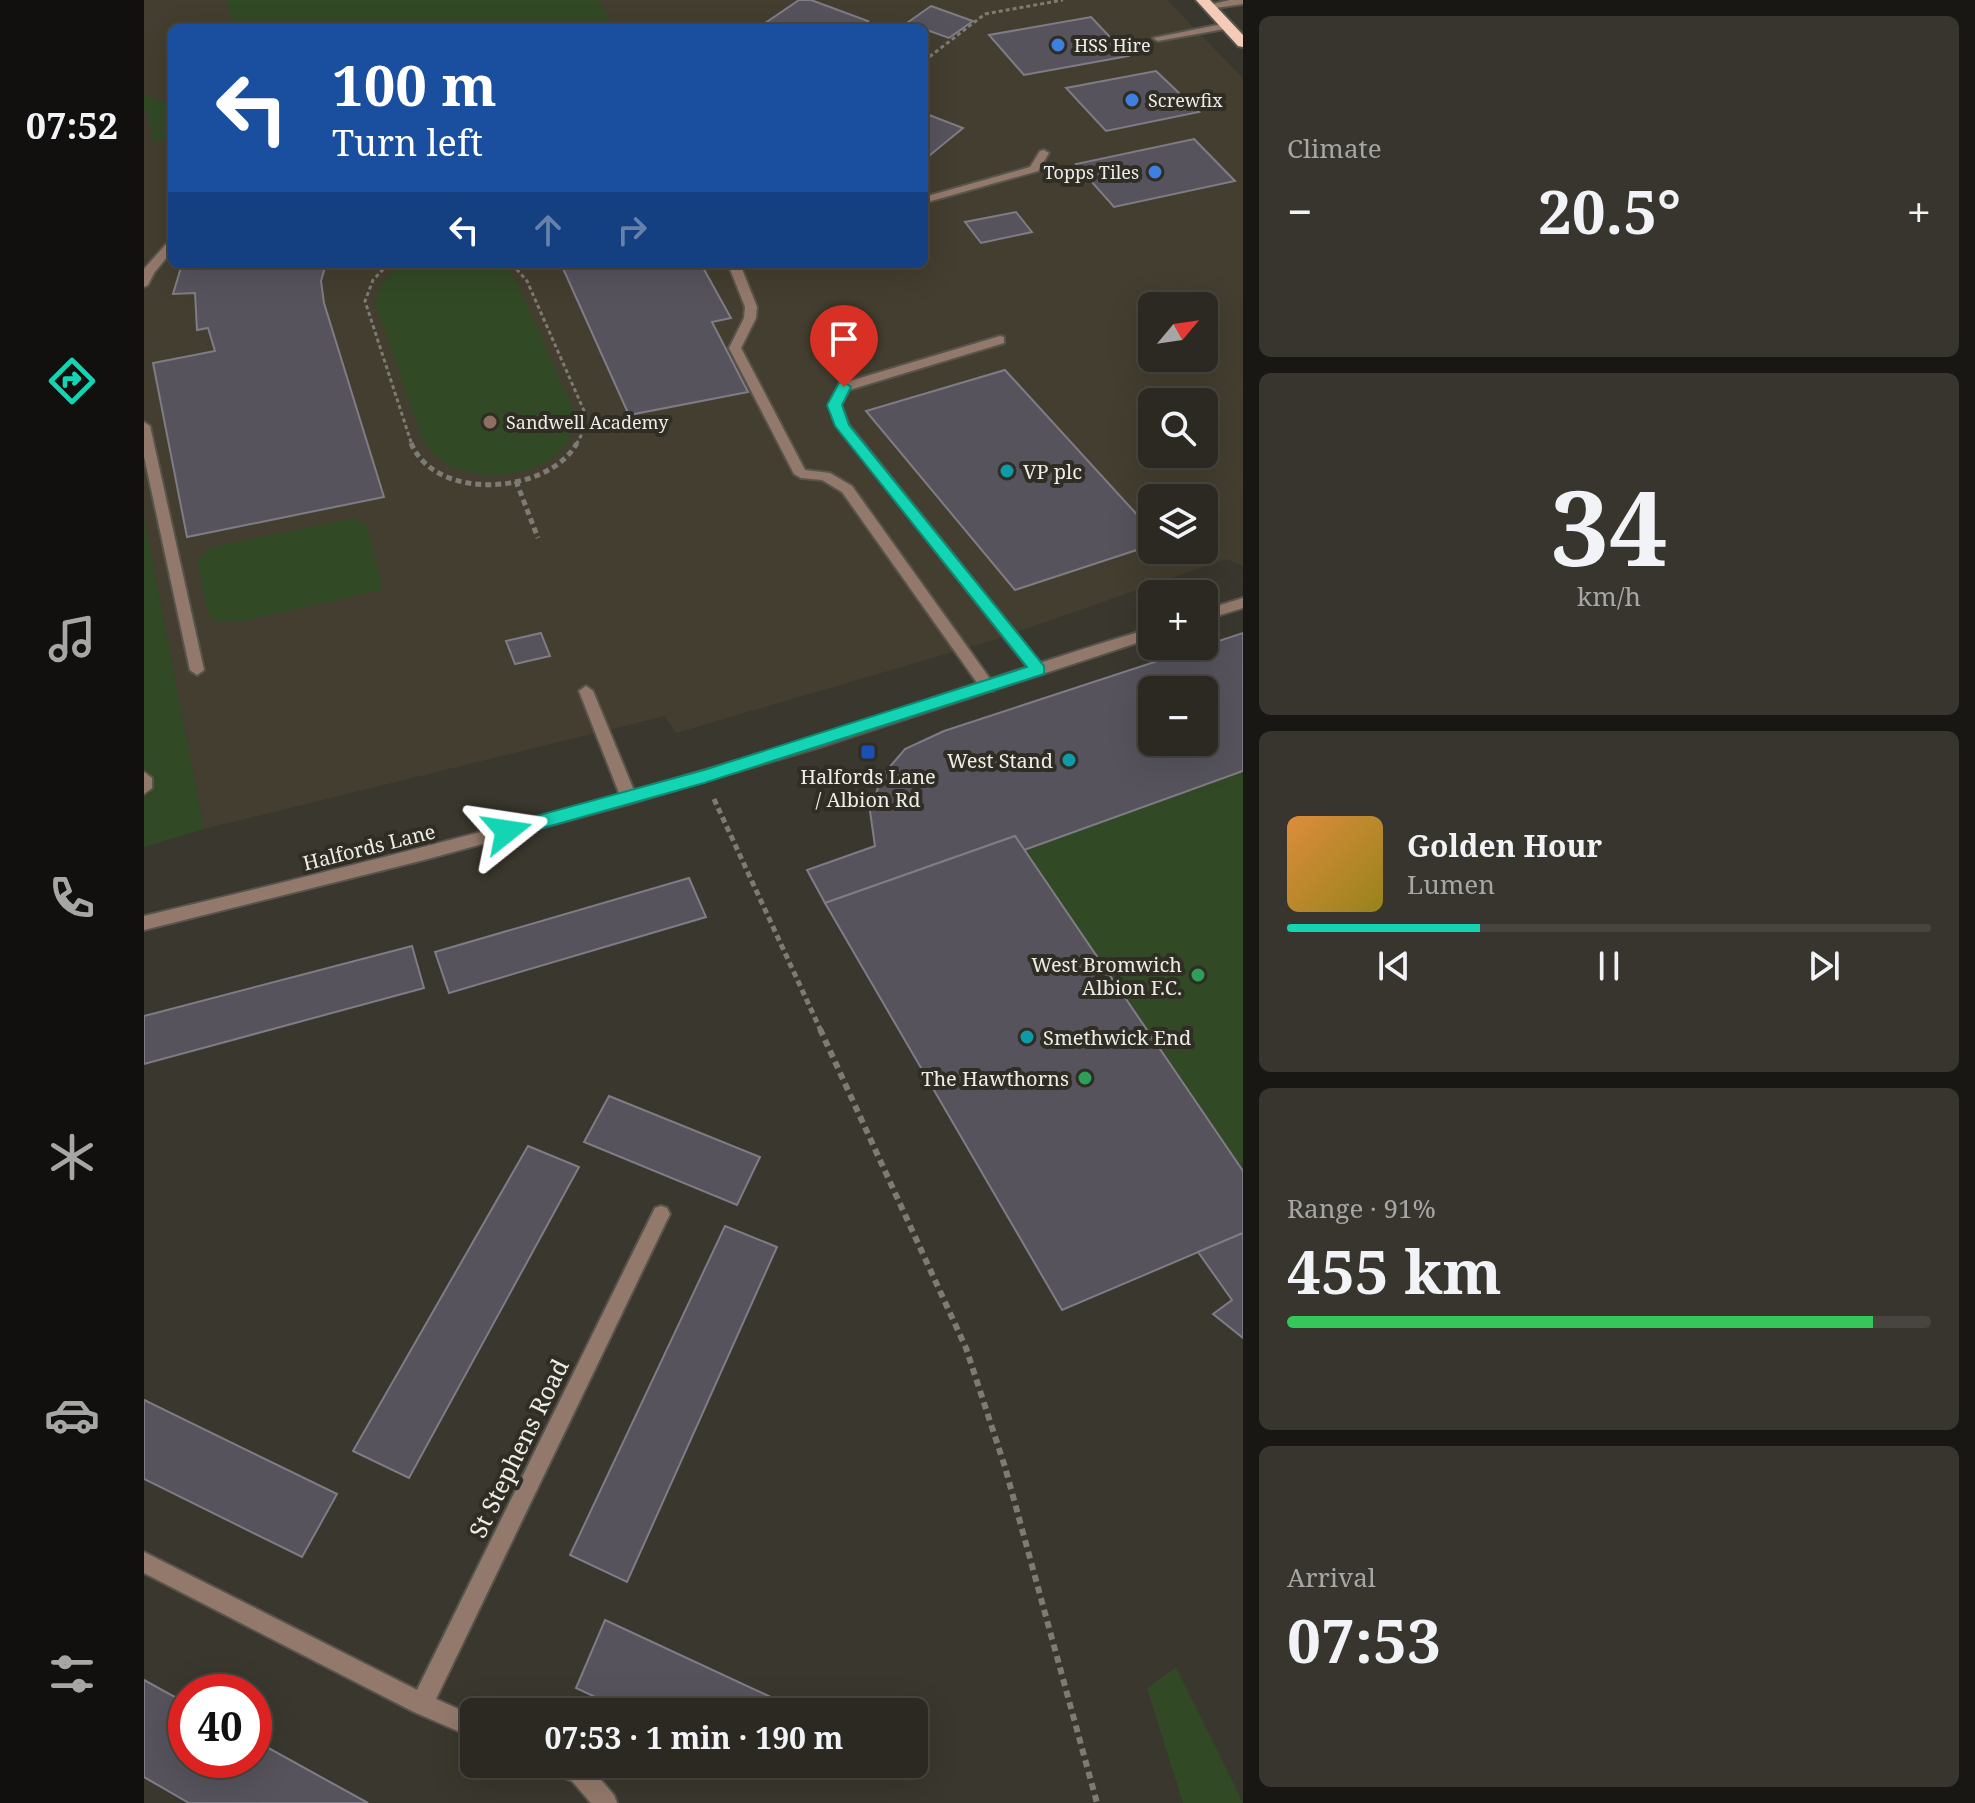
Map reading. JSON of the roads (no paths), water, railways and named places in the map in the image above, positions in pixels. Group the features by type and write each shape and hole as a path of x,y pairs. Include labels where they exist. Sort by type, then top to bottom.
{"highway":[{"path":"1206,3 1243,43"}],"street":[{"path":"1206,3 1243,1"},
{"path":"1158,38 1227,26"},
{"path":"928,199 1034,169 1044,153"},
{"path":"144,283 148,272 168,249"},
{"path":"736,268 750,300 751,313 737,336 735,348 801,474 820,473 834,478 847,489 988,687"},
{"path":"1000,340 844,387 835,405 843,426 1038,670"},
{"path":"144,426 197,670"},
{"path":"1218,611 1243,603"},
{"name":"Halfords Lane","path":"144,923 386,864 629,798 1138,638"},
{"path":"586,691 629,798"},
{"path":"144,778 144,788"},
{"name":"St Stephens Road","path":"422,1704 661,1214"},
{"path":"144,1562 460,1721"},
{"path":"584,1778 606,1803"}],"place":[{"name":"HSS Hire","path":"1058,45"},
{"name":"Screwfix","path":"1132,100"},
{"name":"Topps Tiles","path":"1155,172"},
{"name":"Sandwell Academy","path":"490,422"},
{"name":"VP plc","path":"1007,471"},
{"name":"Halfords Lane / Albion Rd","path":"868,752"},
{"name":"West Stand","path":"1069,760"},
{"name":"West Bromwich Albion F.C.","path":"1198,975"},
{"name":"Smethwick End","path":"1027,1037"},
{"name":"The Hawthorns","path":"1085,1078"}]}
